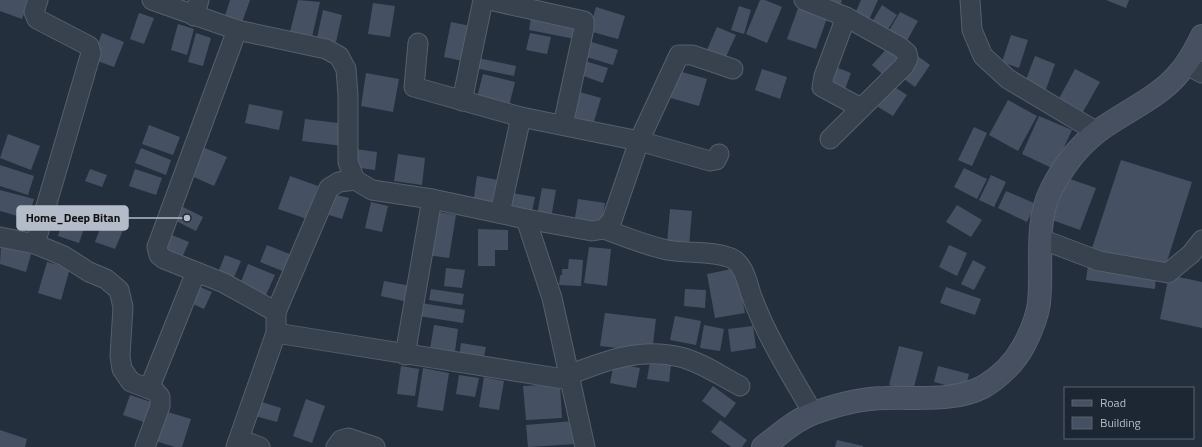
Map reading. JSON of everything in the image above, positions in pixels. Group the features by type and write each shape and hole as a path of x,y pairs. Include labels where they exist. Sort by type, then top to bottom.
{"street":[{"path":"35,244 91,53 88,46 36,19 34,12 38,0"},
{"path":"152,0 197,8 237,30 326,49 339,56 346,69 348,95 348,162 355,180"},
{"path":"462,101 483,0"},
{"path":"488,0 584,21 584,28 563,125"},
{"path":"804,0 846,17 900,48 907,53 908,58 904,66 830,139"},
{"path":"970,0 972,30 983,56 1008,79 1097,132"},
{"path":"846,17 824,76 822,86 861,108"},
{"path":"237,30 157,247 159,255 164,259 224,283 276,312"},
{"path":"764,447 784,431 813,413 846,404 884,398 942,397 964,394 982,387 998,376 1016,358 1030,333 1039,305 1043,218 1050,191 1071,158 1097,132 1150,98 1179,74 1194,68 1202,36"},
{"path":"418,43 414,87 521,117 639,140 710,161 716,160 718,154"},
{"path":"604,229 612,220 639,140 679,55 692,55 734,69"},
{"path":"500,213 521,117"},
{"path":"260,447 237,443 276,333 276,312 329,188 339,182 355,180 372,190 432,199 592,231 604,229 642,244 669,250 710,252 732,259 743,270 753,300 771,339 813,413"},
{"path":"405,355 432,199"},
{"path":"526,219 552,298 585,447"},
{"path":"0,237 35,244 64,256 89,272 106,279 119,290 123,306 120,356 122,369 131,382 155,391 160,397 160,406 145,447"},
{"path":"1041,239 1099,262 1168,273 1191,254 1202,240"},
{"path":"149,389 196,272"},
{"path":"276,333 405,355 570,378 602,362 626,355 655,354 680,356 701,364 740,386"},
{"path":"336,447 341,440 348,438 375,447"}],"building":[{"path":"0,0 29,0 22,19 0,11"},
{"path":"230,0 250,0 240,28 223,22"},
{"path":"298,0 320,2 312,37 290,32"},
{"path":"760,0 765,0 782,7 767,43 746,34"},
{"path":"823,0 842,0 840,7"},
{"path":"861,0 878,0 868,22 854,16"},
{"path":"1106,0 1129,0 1126,8"},
{"path":"373,3 395,6 390,37 368,34"},
{"path":"882,5 897,15 884,36 869,27"},
{"path":"739,6 751,10 744,34 731,30"},
{"path":"596,7 625,16 618,39 589,31"},
{"path":"798,8 827,18 816,49 787,39"},
{"path":"323,10 342,15 336,42 317,38"},
{"path":"900,12 918,21 904,46 886,36"},
{"path":"139,13 154,18 144,44 130,39"},
{"path":"531,17 578,26 575,39 529,30"},
{"path":"451,22 475,27 467,62 444,57"},
{"path":"178,24 194,29 187,55 171,50"},
{"path":"717,27 736,35 724,61 706,52"},
{"path":"102,33 124,42 114,67 92,59"},
{"path":"196,33 211,38 203,66 188,62"},
{"path":"530,33 551,37 547,54 526,50"},
{"path":"1011,35 1028,40 1019,68 1002,62"},
{"path":"585,40 618,50 613,65 580,55"},
{"path":"891,44 907,58 888,79 872,65"},
{"path":"915,54 930,65 915,87 900,76"},
{"path":"1035,56 1055,64 1045,92 1024,85"},
{"path":"478,58 516,66 514,76 475,68"},
{"path":"582,60 608,68 603,83 578,74"},
{"path":"833,66 851,73 844,92 826,85"},
{"path":"762,69 787,77 780,99 755,90"},
{"path":"1075,69 1100,82 1080,117 1056,104"},
{"path":"675,70 707,79 699,106 667,97"},
{"path":"366,73 399,79 393,112 361,106"},
{"path":"483,74 515,82 509,106 477,97"},
{"path":"893,86 907,95 893,116 878,107"},
{"path":"576,91 601,98 592,128 567,120"},
{"path":"1008,100 1037,116 1018,151 989,135"},
{"path":"249,104 283,111 279,130 245,123"},
{"path":"1039,116 1072,130 1054,169 1022,154"},
{"path":"305,119 346,124 343,146 302,141"},
{"path":"149,125 180,137 173,155 142,144"},
{"path":"974,127 987,133 972,166 958,160"},
{"path":"8,134 40,146 31,170 0,158"},
{"path":"200,146 227,157 214,186 187,174"},
{"path":"141,148 171,160 166,175 135,163"},
{"path":"355,149 377,152 375,170 353,167"},
{"path":"398,154 425,158 422,185 394,181"},
{"path":"1121,160 1192,182 1164,271 1092,248"},
{"path":"0,165 34,176 28,195 0,186"},
{"path":"964,168 987,179 977,199 954,187"},
{"path":"90,169 107,175 102,187 85,181"},
{"path":"135,169 162,178 156,195 129,186"},
{"path":"991,175 1006,182 994,207 979,200"},
{"path":"290,176 318,186 307,219 278,209"},
{"path":"477,176 498,180 493,207 473,204"},
{"path":"1067,178 1096,188 1080,230 1052,220"},
{"path":"542,188 556,190 551,218 537,215"},
{"path":"0,190 34,199 28,219 0,211"},
{"path":"1006,191 1036,204 1027,222 998,208"},
{"path":"507,192 535,197 531,216 504,211"},
{"path":"329,193 349,198 342,219 323,213"},
{"path":"578,199 605,203 601,228 574,224"},
{"path":"371,202 388,206 382,232 365,228"},
{"path":"179,205 203,217 196,231 172,219"},
{"path":"957,205 982,220 971,237 946,222"},
{"path":"670,209 692,211 689,246 667,244"},
{"path":"433,211 456,215 449,258 426,255"},
{"path":"65,213 87,220 79,243 58,236"},
{"path":"106,213 127,221 115,249 95,242"},
{"path":"478,229 508,230 508,250 495,250 495,266 478,266"},
{"path":"167,233 189,242 181,260 159,251"},
{"path":"267,245 292,255 285,272 260,262"},
{"path":"949,245 967,253 957,276 939,267"},
{"path":"1,246 31,254 26,272 0,264"},
{"path":"589,247 611,249 607,286 584,283"},
{"path":"225,255 241,261 232,282 217,275"},
{"path":"569,259 583,260 581,286 559,285 562,269 568,269"},
{"path":"973,260 986,267 974,290 961,284"},
{"path":"47,262 70,268 61,300 38,293"},
{"path":"248,264 275,275 266,295 240,284"},
{"path":"1088,265 1156,274 1155,289 1086,280"},
{"path":"446,268 465,270 462,288 444,286"},
{"path":"737,268 745,313 715,318 707,274"},
{"path":"1169,275 1202,282 1202,328 1160,319"},
{"path":"384,281 411,286 408,302 381,296"},
{"path":"193,284 212,292 204,309 186,301"},
{"path":"946,287 981,299 975,315 940,303"},
{"path":"431,289 464,294 462,305 429,300"},
{"path":"685,289 706,290 705,308 684,306"},
{"path":"421,303 465,310 463,323 418,316"},
{"path":"605,313 656,319 652,352 600,346"},
{"path":"675,316 701,321 696,345 670,340"},
{"path":"434,325 458,329 454,359 429,355"},
{"path":"704,325 724,329 720,351 700,348"},
{"path":"753,326 756,348 731,352 728,329"},
{"path":"461,343 486,347 483,361 459,358"},
{"path":"899,346 923,352 913,391 889,385"},
{"path":"650,362 671,365 669,382 647,379"},
{"path":"614,363 640,368 636,388 610,383"},
{"path":"401,366 419,369 415,396 397,394"},
{"path":"938,366 969,374 965,390 934,382"},
{"path":"423,368 449,373 443,411 417,407"},
{"path":"459,375 479,378 475,397 456,394"},
{"path":"484,377 504,381 499,410 479,407"},
{"path":"560,384 562,418 526,420 523,386"},
{"path":"713,386 736,403 725,418 702,401"},
{"path":"130,395 157,404 150,424 123,415"},
{"path":"306,399 325,406 312,443 293,436"},
{"path":"255,400 281,408 277,422 251,415"},
{"path":"161,410 191,419 182,447 175,447 152,440"},
{"path":"720,420 747,440 742,447 731,447 711,432"},
{"path":"573,421 575,444 528,447 526,425"},
{"path":"0,430 27,439 25,447 0,447"},
{"path":"837,440 863,446 863,447 835,447"}],"place":[{"name":"Home_Deep Bitan","path":"187,218"}]}
